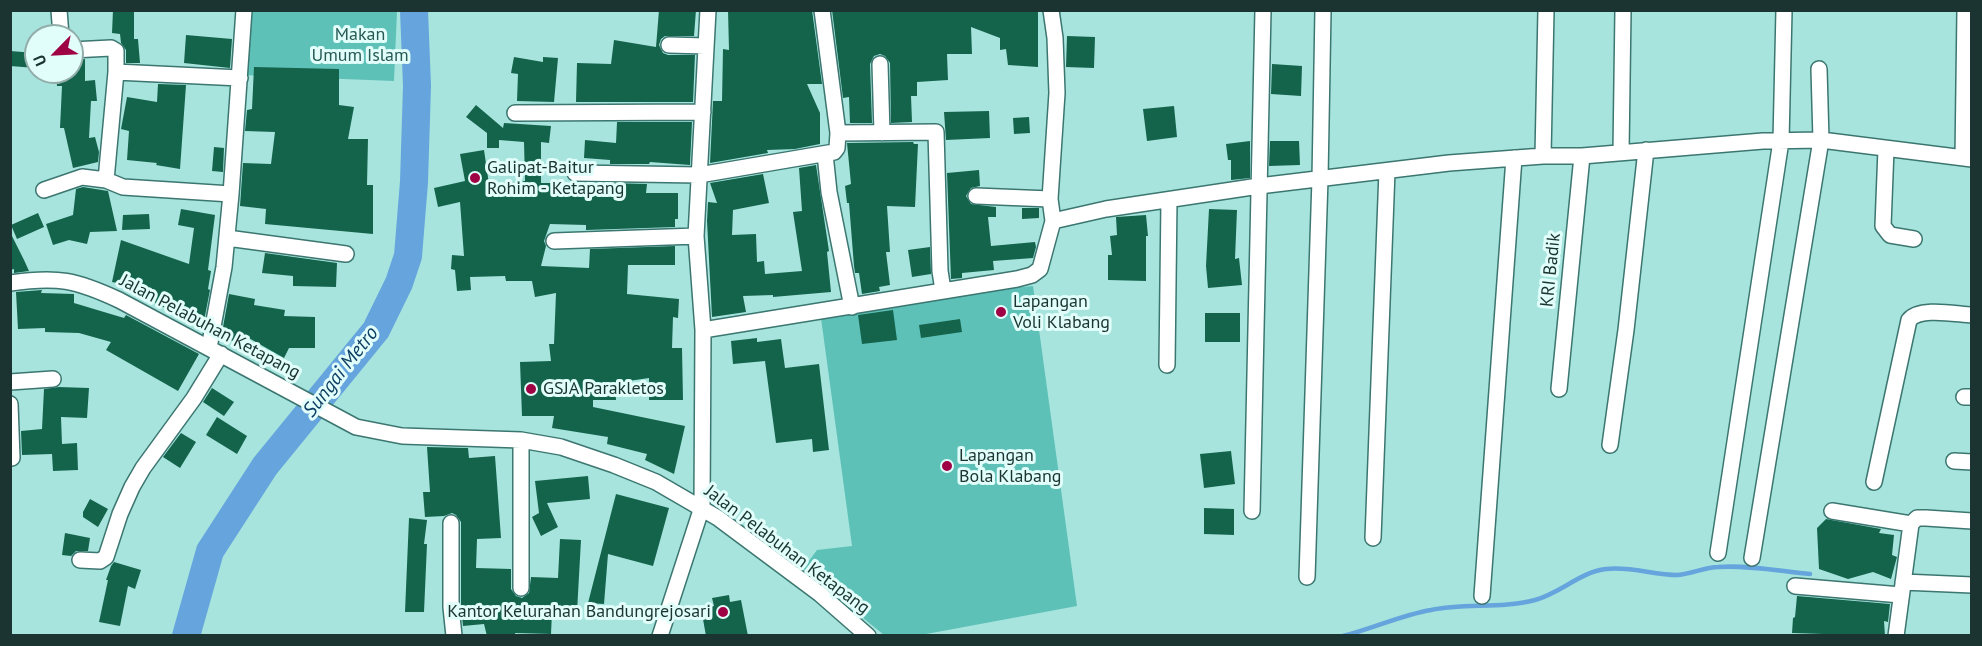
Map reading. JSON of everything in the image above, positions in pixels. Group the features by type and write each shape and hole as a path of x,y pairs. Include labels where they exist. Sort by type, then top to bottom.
{"street":[{"path":"80,560 100,561 106,557 120,514 132,487 143,468 194,398 215,351 231,194 244,10"},
{"path":"660,636 702,507 703,330 696,236 708,10"},
{"path":"575,173 699,175 834,152 837,148 838,133 822,10"},
{"path":"703,330 1017,279 1032,275 1040,269 1053,221 1050,199 1057,93 1055,38 1051,10"},
{"path":"1252,511 1263,10"},
{"path":"1307,578 1323,10"},
{"path":"1543,156 1546,10"},
{"path":"1621,152 1623,10"},
{"path":"1719,553 1781,141 1784,10"},
{"path":"1053,221 1106,209 1259,186 1449,163 1543,156 1582,156 1821,140 1967,158 1965,10"},
{"path":"669,45 706,46"},
{"path":"84,49 112,48 116,51 106,180"},
{"path":"880,64 882,133"},
{"path":"1752,558 1821,140 1819,69"},
{"path":"116,72 240,78"},
{"path":"515,112 704,112"},
{"path":"838,133 936,132 940,271 943,290"},
{"path":"1886,149 1883,226 1890,235 1914,239"},
{"path":"1610,445 1626,330 1646,150"},
{"path":"825,154 829,192 852,307"},
{"name":"KRI Badik","path":"1559,388 1582,156"},
{"path":"1482,596 1514,158"},
{"path":"1373,538 1387,171"},
{"path":"44,190 82,177 106,180 123,187 231,194"},
{"path":"976,196 1050,199"},
{"path":"1167,365 1169,200"},
{"path":"554,241 696,236"},
{"path":"227,238 346,254"},
{"name":"Jalan Pelabuhan Ketapang","path":"10,283 59,279 119,300 345,423 376,432 402,436 521,440 561,447 656,482 702,507 820,594 868,636"},
{"path":"1874,482 1909,320 1914,314 1923,312 1971,315"},
{"path":"10,382 53,379"},
{"path":"10,404 12,458"},
{"path":"521,440 521,588"},
{"path":"1954,461 1971,462"},
{"path":"1832,511 1911,524"},
{"path":"1896,636 1911,524 1917,518 1971,521"},
{"path":"451,524 451,607 454,636"},
{"path":"1795,586 1902,588 1971,585"}],"green space":[{"name":"Makan Umum Islam","path":"249,11 397,11 394,81 242,75"},
{"path":"1033,286 1077,606 921,635 884,635 803,569 817,550 852,546 821,318 968,292"}],"building":[{"path":"113,10 134,10 134,39 138,39 140,63 126,63 126,50 121,43 120,34 112,33"},
{"path":"659,10 696,10 694,36 665,36 659,45 663,53 668,55 695,55 693,102 576,102 577,63 611,64 614,40 656,47"},
{"path":"728,10 812,10 822,84 807,84 820,113 820,144 795,149 767,150 768,153 710,163 713,101 722,101 723,49 729,50"},
{"path":"832,10 1038,10 1038,67 1008,65 1006,49 1000,50 1000,38 971,27 972,54 947,54 948,80 917,82 917,96 911,96 912,122 891,123 890,63 885,56 880,54 874,56 870,64 872,123 850,123 849,97 843,98"},
{"path":"186,35 232,39 230,68 184,63"},
{"path":"1067,36 1095,37 1094,68 1066,67"},
{"path":"10,51 24,52 24,67 10,66"},
{"path":"514,57 543,62 543,57 558,58 554,102 517,101 518,74 511,73"},
{"path":"84,59 85,81 95,80 97,101 91,101 89,138 95,137 99,152 98,162 73,168 64,128 60,128 62,86 57,86 57,84 84,84"},
{"path":"1272,64 1302,66 1301,96 1271,94"},
{"path":"254,67 339,69 339,105 354,107 348,139 368,139 367,185 373,185 373,234 265,224 266,209 240,206 243,163 271,164 275,132 245,131 247,110 252,109"},
{"path":"158,84 186,85 180,169 156,165 157,163 127,160 129,131 121,129 127,97 157,102"},
{"path":"476,105 503,128 504,123 551,126 549,143 541,142 541,183 565,183 565,190 609,189 610,183 647,184 646,193 678,193 678,219 675,219 675,227 586,230 586,225 550,224 544,241 546,246 541,266 589,268 590,249 675,246 675,265 628,265 627,294 679,299 678,318 673,317 672,348 682,348 683,400 649,400 649,378 615,383 616,400 593,400 593,407 685,426 674,474 645,460 647,454 607,444 608,437 552,428 554,416 522,416 520,362 551,361 549,344 554,344 556,293 535,297 532,281 506,281 505,276 470,277 471,290 457,291 455,270 451,269 452,255 464,256 460,202 438,207 434,188 465,181 460,154 484,150 489,184 525,181 524,142 499,140 499,148 487,148 487,133 466,117"},
{"path":"1174,106 1177,137 1147,141 1143,109"},
{"path":"989,111 990,138 946,140 944,112"},
{"path":"1029,117 1030,133 1014,134 1013,118"},
{"path":"617,122 692,122 690,165 650,162 649,164 610,164 610,160 584,158 585,140 616,143"},
{"path":"1250,141 1250,178 1231,180 1231,160 1228,160 1226,144"},
{"path":"1270,141 1299,141 1300,165 1269,166"},
{"path":"913,142 918,144 915,207 887,206 890,252 886,252 890,285 879,287 880,291 862,294 859,273 855,273 849,203 847,203 845,186 851,184 847,143"},
{"path":"214,147 224,148 223,172 212,171"},
{"path":"816,165 829,251 827,252 831,292 773,297 773,295 743,296 746,312 712,317 707,221 708,202 717,203 710,183 763,174 769,203 733,210 732,235 756,234 757,262 764,261 765,274 802,271 793,212 802,211 799,168"},
{"path":"979,170 980,186 971,188 966,196 971,204 996,207 996,217 988,217 991,246 1035,242 1036,247 1033,258 993,261 994,270 962,273 962,278 951,279 947,173"},
{"path":"83,187 108,191 117,231 90,232 87,244 69,240 53,245 46,224 73,215 76,189"},
{"path":"1022,208 1039,208 1039,218 1022,219"},
{"path":"181,209 215,215 208,270 211,271 208,289 210,290 203,326 155,303 156,297 133,292 134,286 112,282 121,240 189,264 194,228 178,225"},
{"path":"1209,209 1237,210 1235,259 1239,258 1242,285 1208,288 1206,266"},
{"path":"38,213 44,227 17,239 11,225"},
{"path":"149,214 150,229 122,230 123,215"},
{"path":"1146,215 1148,236 1146,236 1146,281 1108,280 1108,255 1112,255 1110,236 1117,235 1116,217"},
{"path":"10,232 29,271 14,273 14,269 10,270"},
{"path":"930,247 931,274 912,277 908,250"},
{"path":"265,253 337,263 336,287 293,286 293,276 262,273"},
{"path":"42,290 41,293 74,294 74,303 124,318 126,315 199,354 178,391 106,350 111,342 79,333 45,332 45,328 18,329 16,292"},
{"path":"229,294 255,299 254,305 285,310 284,316 315,317 315,348 289,348 284,358 247,337 246,344 221,338"},
{"path":"893,310 897,340 862,344 858,315"},
{"path":"1205,313 1240,313 1240,342 1205,342"},
{"path":"960,319 962,332 921,338 919,325"},
{"path":"757,338 757,342 781,339 785,368 819,364 829,450 813,452 812,439 776,443 765,361 733,364 731,341"},
{"path":"89,388 87,418 61,417 62,444 77,443 78,470 53,471 52,454 22,455 21,431 42,429 44,389"},
{"path":"212,388 234,402 224,416 203,402"},
{"path":"217,417 247,436 237,454 206,435"},
{"path":"181,433 196,442 180,468 163,457"},
{"path":"427,447 468,448 469,458 495,456 501,538 477,539 476,568 511,569 511,589 516,596 522,598 529,593 531,577 558,578 560,539 581,540 577,612 552,612 551,634 515,633 516,636 487,636 484,624 463,626 461,522 452,513 425,517 423,492 430,492"},
{"path":"1231,451 1235,484 1204,488 1200,454"},
{"path":"588,476 590,499 547,503 558,527 541,536 532,517 539,513 535,481"},
{"path":"616,494 669,508 653,566 608,554 604,604 588,603"},
{"path":"90,499 108,509 98,527 83,517 83,512"},
{"path":"1204,508 1234,509 1234,535 1204,534"},
{"path":"409,518 427,520 424,544 427,544 424,612 405,612"},
{"path":"1826,519 1881,529 1879,533 1894,535 1892,555 1897,557 1891,579 1873,572 1848,579 1819,569 1817,528"},
{"path":"65,533 90,538 88,551 76,551 71,556 62,555"},
{"path":"114,562 141,570 135,589 128,586 120,626 99,622 108,580 106,580"},
{"name":"Kantor Kelurahan Bandungrejosari","path":"729,595 730,602 741,600 748,636 706,636 701,608 714,606 712,598"},
{"path":"1797,596 1890,604 1888,622 1884,621 1885,636 1792,633"}],"waterway":[{"name":"Sungai Metro","path":"186,636 210,551 265,466 376,330 399,283 408,256 414,182 417,86 414,10"},
{"path":"1343,636 1431,610 1535,600 1588,574 1606,569 1678,575 1713,567 1741,567 1810,574"}],"place":[{"name":"Galipat-Baitur Rohim - Ketapang","path":"475,178"},
{"name":"Lapangan Voli Klabang","path":"1001,312"},
{"name":"GSJA Parakletos","path":"531,389"},
{"name":"Lapangan Bola Klabang","path":"947,466"},
{"name":"Kantor Kelurahan Bandungrejosari","path":"723,612"}]}
